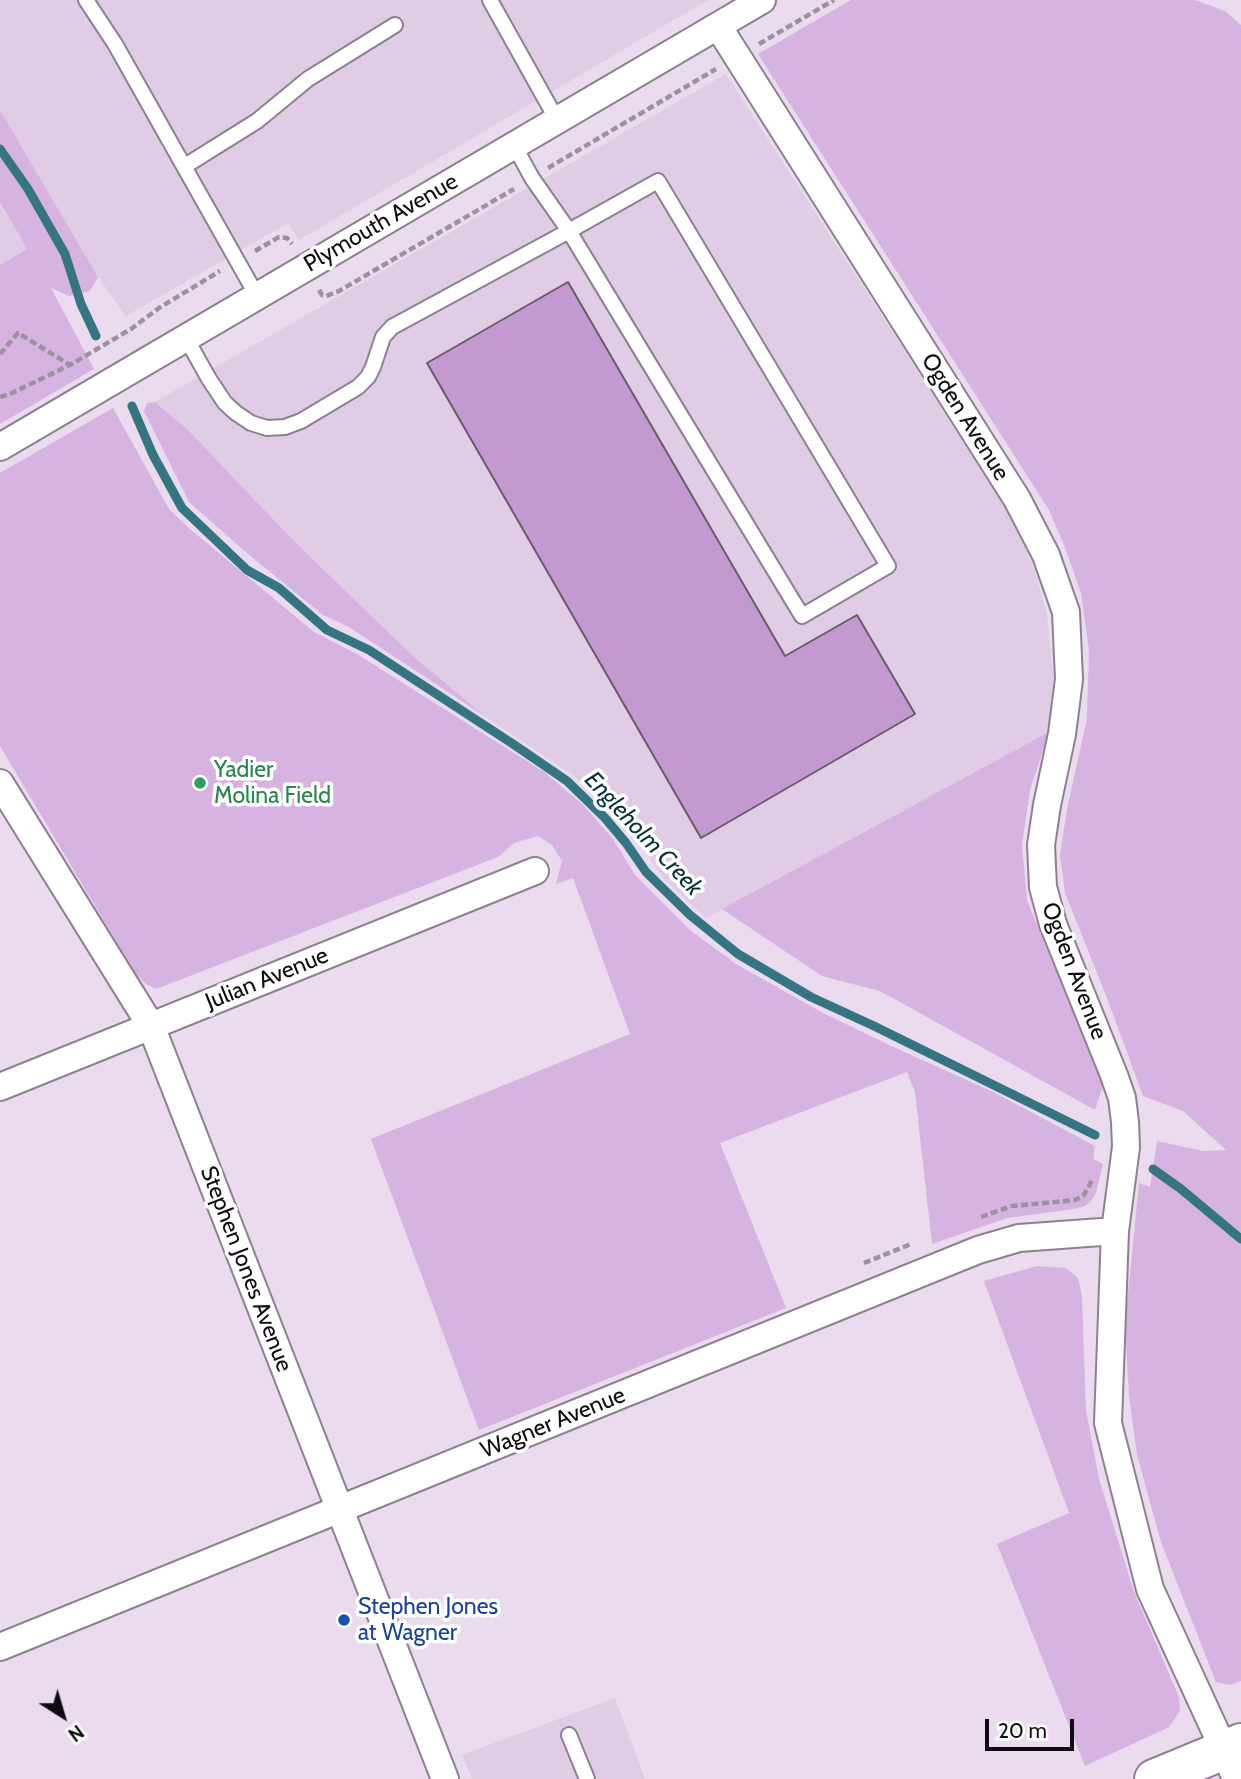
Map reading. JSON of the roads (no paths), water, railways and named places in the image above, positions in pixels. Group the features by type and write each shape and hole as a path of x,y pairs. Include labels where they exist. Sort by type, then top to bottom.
{"main road":[{"path":"1154,1779 1234,1757"}],"street":[{"name":"Plymouth Avenue","path":"0,447 762,0"},
{"name":"Ogden Avenue","path":"718,26 1017,499 1046,555 1066,612 1069,679 1062,734 1046,804 1041,845 1043,887 1053,924 1122,1098 1125,1122 1126,1147 1115,1231 1108,1423 1150,1589 1234,1757"},
{"name":"Stephen Jones Avenue","path":"0,783 151,1026 445,1779"},
{"name":"Julian Avenue","path":"0,1087 535,871"},
{"name":"Wagner Avenue","path":"0,1647 978,1250 1018,1238 1115,1231"}],"lane":[{"path":"86,0 115,44 257,296"},
{"path":"490,0 557,120"},
{"path":"185,166 257,121 308,79 395,24"},
{"path":"186,338 209,379 236,414 267,428 285,427 301,421 358,387 368,377 383,337 392,327 569,231 658,181 888,566 802,616 569,231 514,145"},
{"path":"569,1735 587,1779"}],"waterway":[{"name":"Engleholm Creek","path":"0,149 28,189 65,254 81,304 96,336"},
{"name":"Engleholm Creek","path":"132,406 153,455 182,508 247,570 279,588 327,630 369,650 567,781 605,818 646,872 690,915 738,954 811,997 1095,1135"},
{"name":"Engleholm Creek","path":"1153,1169 1241,1239"}],"place":[{"name":"Yadier Molina Field","path":"200,783"},
{"name":"Stephen Jones at Wagner","path":"344,1620"}]}
